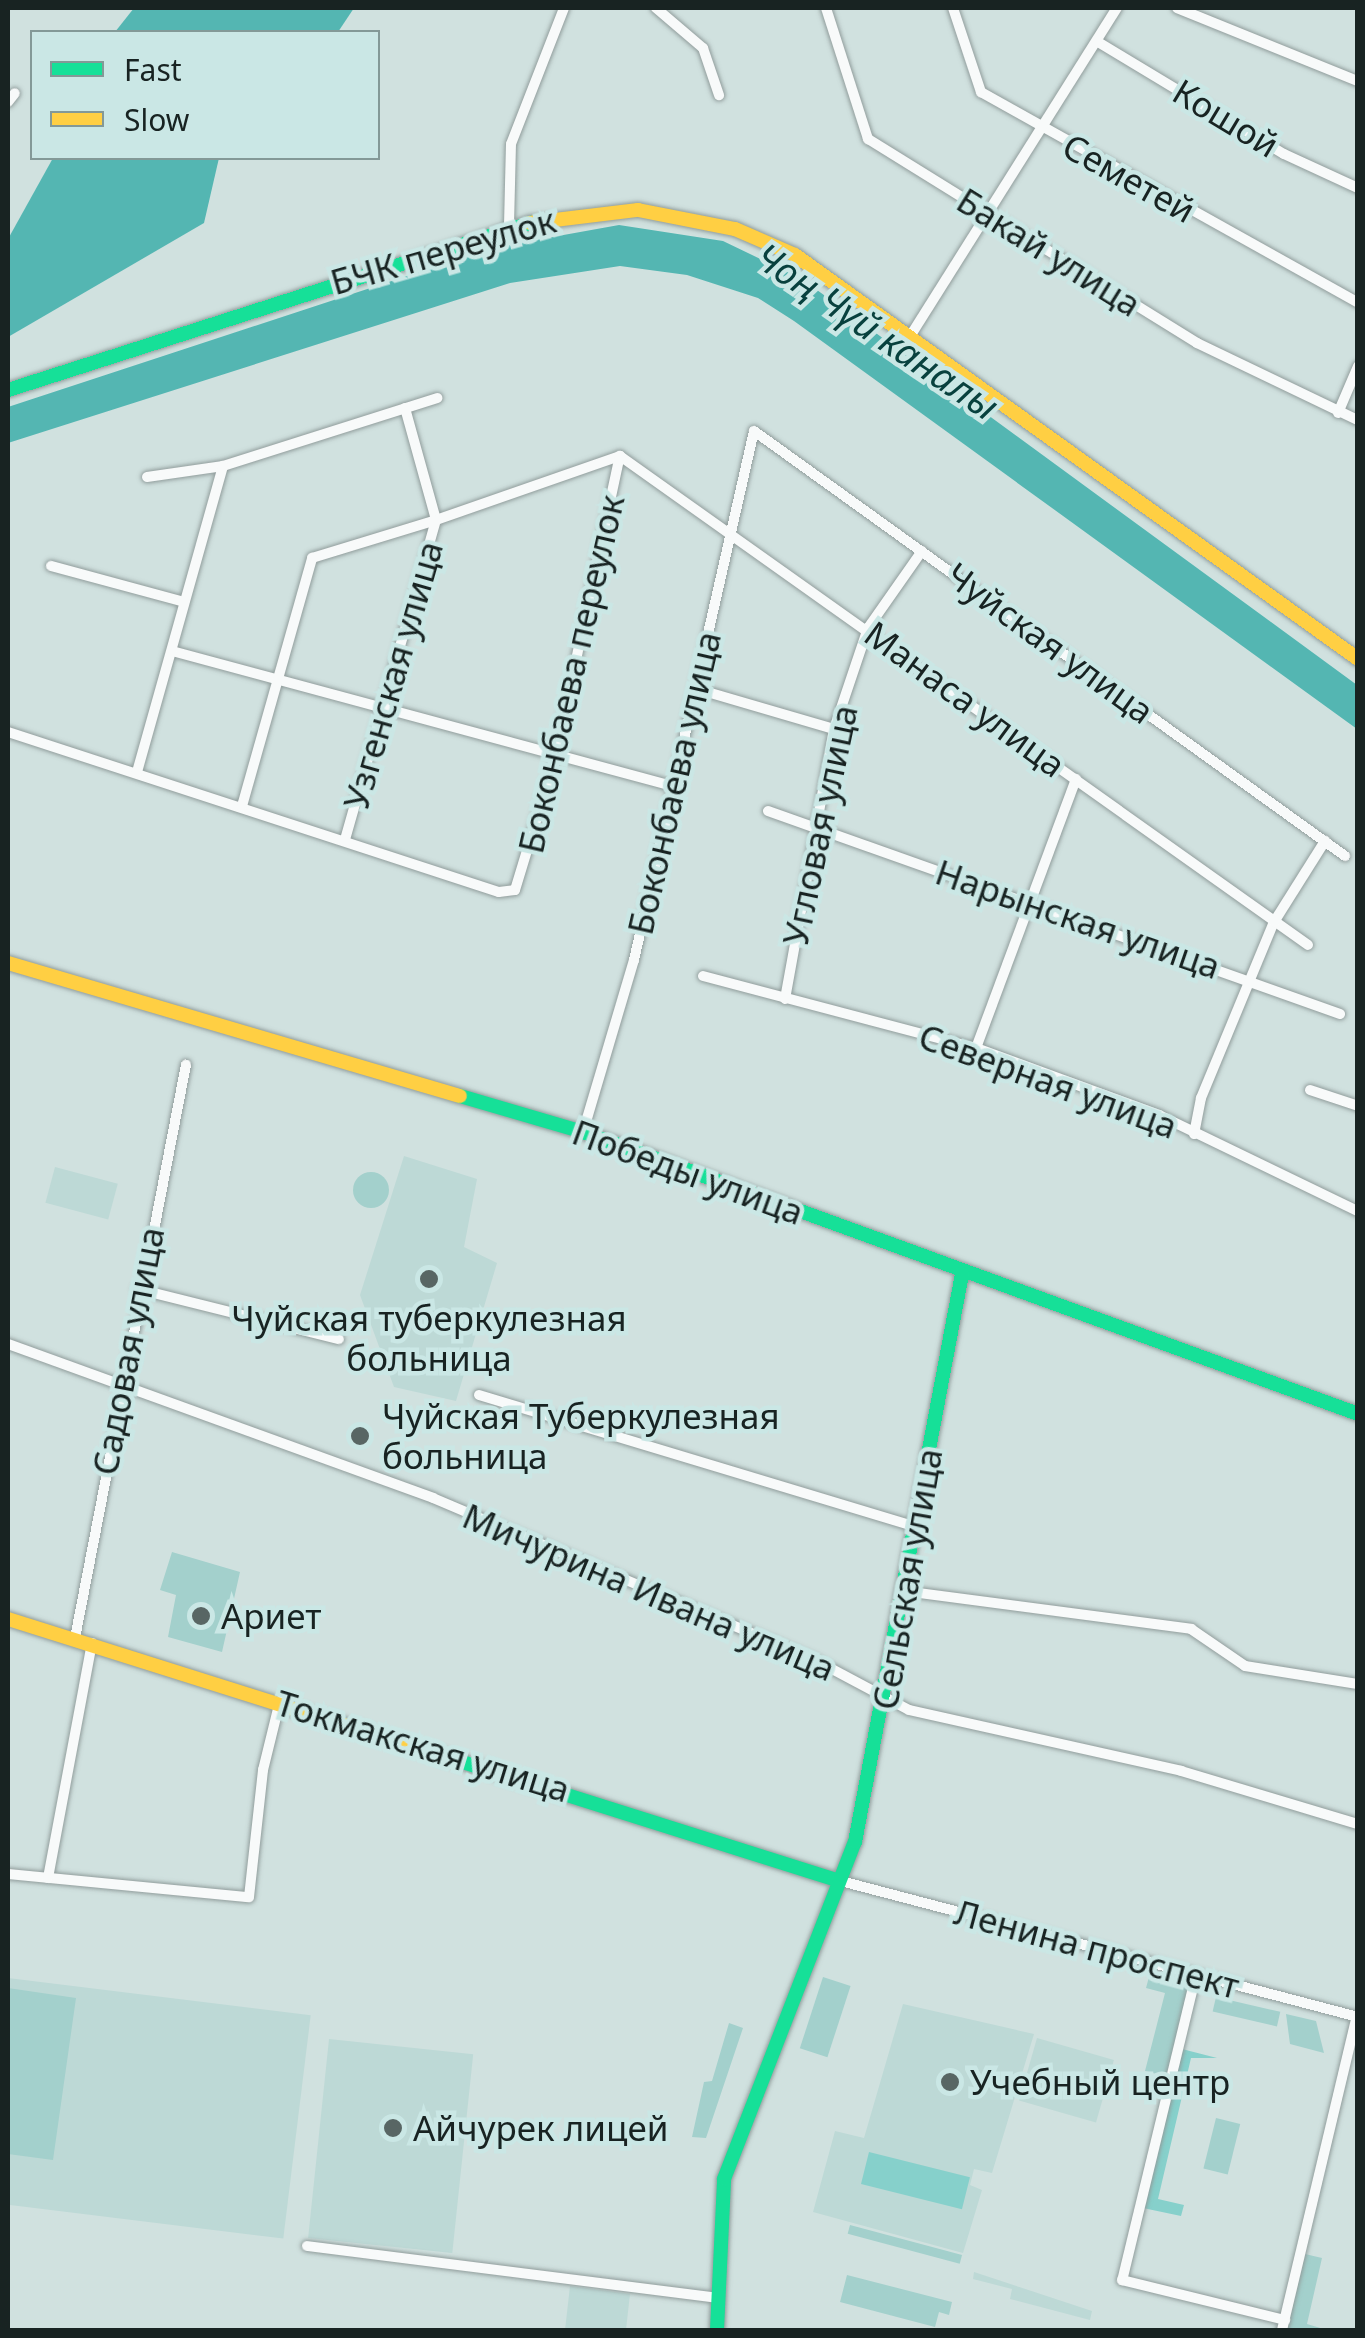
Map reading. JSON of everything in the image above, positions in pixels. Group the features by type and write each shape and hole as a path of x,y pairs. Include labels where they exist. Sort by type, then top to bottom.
{"main road":[{"name":"БЧК переулок","path":"8,390 510,225 638,210 735,229 795,255 1358,660"},
{"name":"Победы улица","path":"8,963 583,1132 962,1274 1358,1414"},
{"name":"Сельская улица","path":"718,2330 716,2298 724,2180 836,1880 855,1842 886,1699 962,1274"},
{"name":"Токмакская улица","path":"8,1619 280,1701 836,1880"}],"street":[{"path":"510,225 511,144 564,8"},
{"path":"656,8 703,48 720,96"},
{"name":"Бакай улица","path":"826,8 868,140 1197,344 1358,420"},
{"name":"Семетей","path":"953,8 981,92 1044,131 1358,303"},
{"path":"908,338 992,217 1117,8"},
{"path":"1177,8 1358,81"},
{"name":"Кошой","path":"1098,42 1284,154 1358,188"},
{"path":"1338,413 1358,366"},
{"path":"147,477 222,466 438,398"},
{"path":"406,408 430,520"},
{"name":"Боконбаева улица","path":"583,1132 676,787 754,431"},
{"name":"Чуйская улица","path":"754,431 1346,856"},
{"path":"242,806 312,558 620,456"},
{"name":"Манаса улица","path":"620,456 868,628 1308,944"},
{"name":"Боконбаева переулок","path":"345,840 499,892 515,890 555,758 620,456"},
{"path":"137,772 222,466"},
{"name":"Узгенская улица","path":"345,840 430,520"},
{"name":"Угловая улица","path":"785,1000 834,730 868,628 922,550"},
{"path":"51,566 184,602"},
{"path":"172,650 382,712 676,787"},
{"path":"697,689 834,730"},
{"path":"8,732 345,840"},
{"path":"976,1048 1024,902 1076,779"},
{"name":"Нарынская улица","path":"768,811 816,824 1340,1014"},
{"path":"1194,1134 1274,922 1325,842"},
{"name":"Северная улица","path":"704,976 976,1048 1194,1134 1358,1211"},
{"name":"Садовая улица","path":"75,1638 138,1290 186,1065"},
{"path":"1310,1090 1358,1106"},
{"path":"138,1290 339,1339"},
{"name":"Мичурина Ивана улица","path":"8,1344 122,1382 433,1498 815,1660 886,1699 1358,1824"},
{"path":"478,1394 916,1527"},
{"path":"904,1591 1190,1629 1245,1666 1358,1684"},
{"path":"48,1878 92,1643"},
{"path":"8,1874 249,1896 263,1770 280,1701"},
{"name":"Ленина проспект","path":"836,1880 1357,2016"},
{"path":"1196,1975 1122,2280 1284,2325 1357,2016"},
{"path":"307,2246 716,2298"}],"shaded area":[{"path":"134,8 354,8 339,30 117,30"},
{"path":"52,160 219,160 204,223 8,337 8,239"},
{"path":"619,225 723,241 802,279 1357,685 1357,729 794,321 758,298 687,275 620,266 510,283 8,443 8,407 492,248"},
{"name":"Чуйская туберкулезная больница","path":"404,1156 477,1179 464,1247 497,1263 456,1401 394,1387 360,1295"},
{"path":"55,1167 118,1184 108,1220 45,1203"},
{"path":"371,1172 384,1177 389,1190 384,1203 371,1208 358,1203 353,1190 358,1177"},
{"name":"Ариет","path":"172,1552 240,1572 222,1652 168,1637 176,1595 160,1590"},
{"path":"823,1977 851,1986 827,2057 800,2048"},
{"path":"1149,1977 1191,1987 1168,2077 1145,2071 1165,1993 1146,1988"},
{"path":"8,1978 311,2015 283,2238 8,2205"},
{"path":"8,1988 76,1998 53,2160 8,2154"},
{"path":"1216,1997 1280,2012 1277,2026 1213,2012"},
{"name":"Учебный центр","path":"903,2004 1034,2034 992,2173 974,2169 970,2185 982,2190 963,2253 813,2212 835,2131 864,2138"},
{"path":"1286,2014 1316,2021 1324,2053 1290,2044"},
{"path":"729,2023 743,2028 706,2138 692,2137 704,2082 712,2081"},
{"path":"1037,2038 1114,2060 1096,2123 1019,2100"},
{"name":"Айчурек лицей","path":"329,2039 473,2054 452,2253 308,2238"},
{"path":"1182,2049 1217,2058 1191,2058 1158,2199 1184,2205 1181,2216 1143,2208"},
{"path":"1216,2118 1240,2124 1228,2175 1203,2168"},
{"path":"869,2152 970,2177 962,2209 861,2184"},
{"path":"850,2225 962,2255 960,2264 848,2234"},
{"path":"1305,2254 1322,2258 1307,2324 1327,2330 1287,2330"},
{"path":"974,2272 1092,2311 1090,2320 1010,2299 1012,2289 973,2279"},
{"path":"847,2275 952,2302 949,2315 939,2312 935,2327 840,2302"},
{"path":"570,2286 630,2294 626,2330 565,2330"}],"traffic: fast":[{"path":"8,390 530,223"},
{"path":"460,1096 583,1132 1358,1414"},
{"path":"717,2330 724,2179 855,1842 962,1274"},
{"path":"456,1760 837,1880"}],"traffic: slow":[{"path":"530,223 638,210 735,229 795,255 1358,659"},
{"path":"8,963 460,1096"},
{"path":"8,1619 456,1760"}],"place":[{"name":"Чуйская туберкулезная больница","path":"429,1279"},
{"name":"Чуйская Туберкулезная больница","path":"360,1436"},
{"name":"Ариет","path":"201,1616"},
{"name":"Учебный центр","path":"950,2082"},
{"name":"Айчурек лицей","path":"393,2128"}],"water label":[{"name":"Чоң Чүй каналы","path":"877,331"}]}
